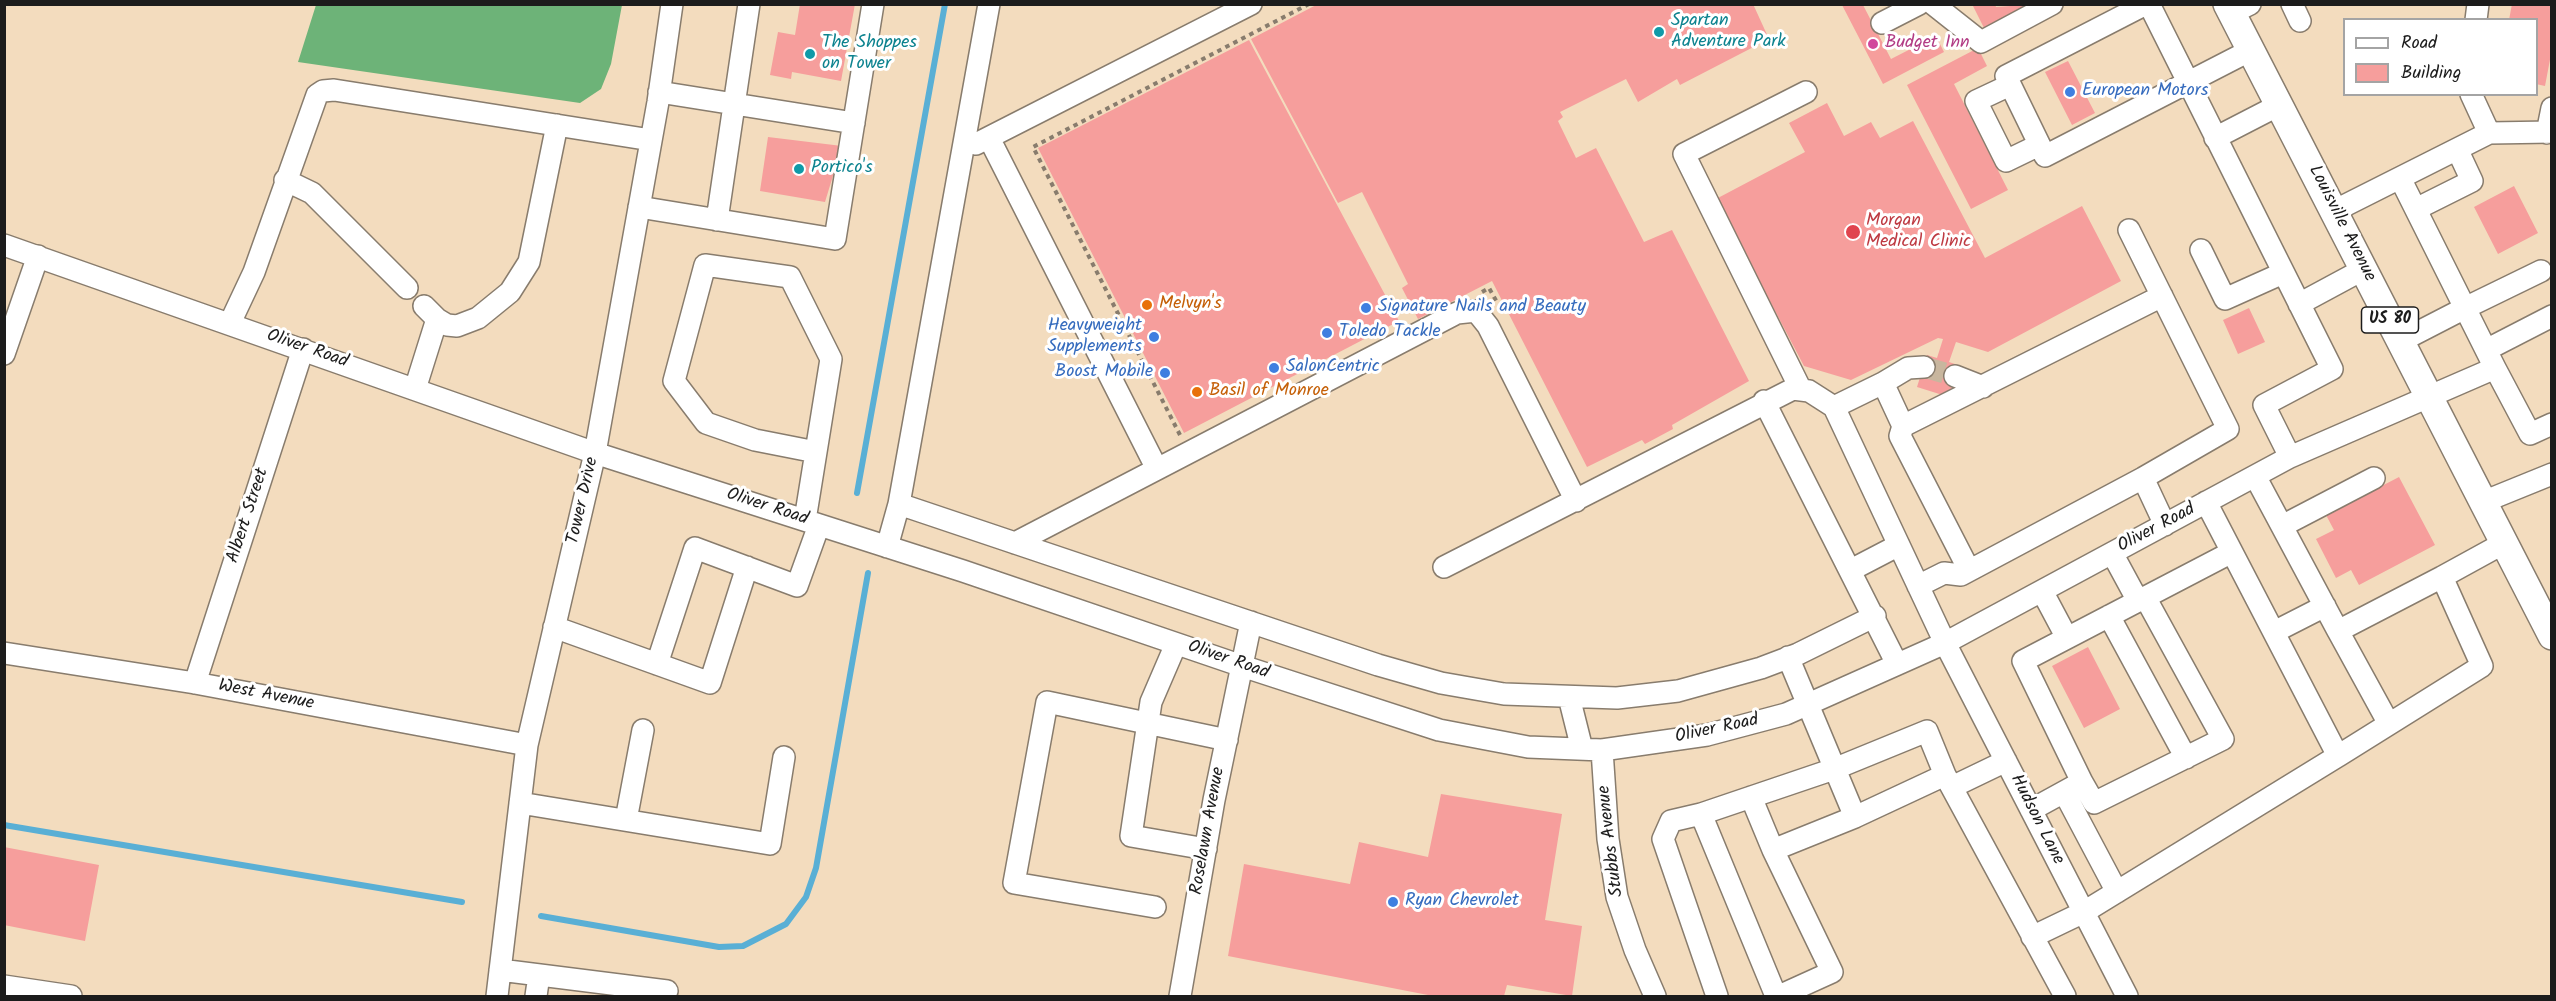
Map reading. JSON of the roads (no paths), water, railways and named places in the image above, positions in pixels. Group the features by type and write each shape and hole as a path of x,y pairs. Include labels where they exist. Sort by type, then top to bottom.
{"main road":[{"name":"Louisville Avenue","path":"2236,8 2251,50 2552,636"}],"street":[{"name":"Tower Drive","path":"497,996 527,745 595,453 651,140 672,4"},
{"path":"717,220 749,4"},
{"path":"639,207 835,239 873,4"},
{"path":"887,547 899,504 989,4"},
{"path":"962,151 1251,4"},
{"path":"1882,23 1919,4"},
{"path":"1933,4 1981,42 2052,4"},
{"path":"2251,50 2187,83 2045,156 2006,76 2147,4 2187,83 2215,138 2283,273 2332,369 2264,405 2290,457"},
{"path":"2010,85 1976,101 2006,161 2039,145"},
{"path":"230,323 254,272 317,95 323,91 334,90 651,140"},
{"path":"659,92 854,123"},
{"path":"1802,390 1684,154 1806,92"},
{"path":"2472,96 2489,133"},
{"path":"2215,138 2279,105"},
{"path":"2334,211 2489,133 2549,132 2552,108"},
{"path":"415,389 431,313 447,325 457,326 478,318 510,292 529,262 557,125"},
{"path":"989,138 1157,469"},
{"path":"2415,209 2472,181 2457,149"},
{"path":"2400,178 2530,434 2552,424"},
{"path":"285,180 312,193 407,288"},
{"path":"1918,586 1944,573 1961,575 2143,478 2228,429 2129,230"},
{"name":"Oliver Road","path":"4,245 595,453 1439,730 1528,747 1592,750 1707,735 1785,714 1945,643 2290,457 2428,395 2491,359 2552,316"},
{"path":"2201,250 2225,299 2283,273"},
{"path":"4,354 38,256"},
{"path":"657,664 695,548 797,586 812,523 816,452 831,359 790,277 705,265 674,381 706,423 755,440 816,452"},
{"path":"2299,304 2364,269"},
{"path":"2401,341 2541,271"},
{"path":"1903,426 2162,296"},
{"path":"1015,543 1457,313 1476,311 1488,326 1576,501"},
{"name":"Albert Street","path":"195,683 303,349"},
{"path":"1444,567 1793,388 1809,391 1834,407 1908,368 1924,367"},
{"path":"1955,376 1983,387"},
{"path":"1883,383 1903,426 1900,436 1969,570"},
{"path":"1764,401 1875,616 1897,664"},
{"name":"Hudson Lane","path":"1834,407 1945,643 2127,996"},
{"path":"2483,502 2552,474"},
{"path":"2255,476 2389,724"},
{"path":"2143,478 2165,525"},
{"path":"2282,526 2374,478"},
{"path":"2206,502 2338,756"},
{"path":"899,504 1251,622 1442,683 1504,694 1617,698 1678,691 1738,675 1788,657 1875,616"},
{"path":"2338,630 2504,543"},
{"path":"1851,570 1899,545"},
{"path":"2112,553 2142,599 2223,739 2094,802 2023,661 2109,616 2142,599 2232,552"},
{"path":"554,627 710,683 747,567"},
{"path":"2032,937 2084,912 2482,666 2442,577"},
{"path":"2042,591 2067,638"},
{"path":"2274,632 2325,606"},
{"path":"2109,616 2186,758"},
{"name":"Roselawn Avenue","path":"1180,996 1206,849 1251,622"},
{"path":"1176,644 1152,702 1131,836 1206,849"},
{"name":"West Avenue","path":"4,653 195,683 527,745"},
{"path":"1788,657 1855,817"},
{"name":"Stubbs Avenue","path":"1569,697 1592,750 1617,897 1635,950 1655,996"},
{"path":"1155,907 1014,883 1047,702 1227,740"},
{"path":"626,820 643,730"},
{"path":"1718,996 1663,839 1671,821 1701,814 1833,769 1927,731 1948,781 2065,996"},
{"path":"520,803 770,844 784,756"},
{"path":"1773,850 1948,781 2006,761"},
{"path":"2031,810 2082,782"},
{"path":"2064,792 2117,892"},
{"path":"1701,814 1778,996 1832,972 1750,798"},
{"path":"500,970 655,992"},
{"path":"536,996 538,975"},
{"path":"4,986 71,996"}],"waterway":[{"path":"857,493 945,4"},
{"path":"541,916 719,947 743,946 786,924 806,897 816,868 868,573"},
{"path":"4,825 462,902"}],"tunnel":[{"path":"1924,367 1955,376"}],"place":[{"name":"Spartan Adventure Park","path":"1659,32"},
{"name":"Budget Inn","path":"1873,44"},
{"name":"The Shoppes on Tower","path":"810,54"},
{"name":"European Motors","path":"2070,92"},
{"name":"Portico's","path":"799,169"},
{"name":"Morgan Medical Clinic","path":"1853,232"},
{"name":"Melvyn's","path":"1147,305"},
{"name":"Signature Nails and Beauty","path":"1366,308"},
{"name":"Toledo Tackle","path":"1327,333"},
{"name":"Heavyweight Supplements","path":"1154,337"},
{"name":"SalonCentric","path":"1274,368"},
{"name":"Boost Mobile","path":"1165,373"},
{"name":"Basil of Monroe","path":"1197,392"},
{"name":"Ryan Chevrolet","path":"1393,902"}]}
